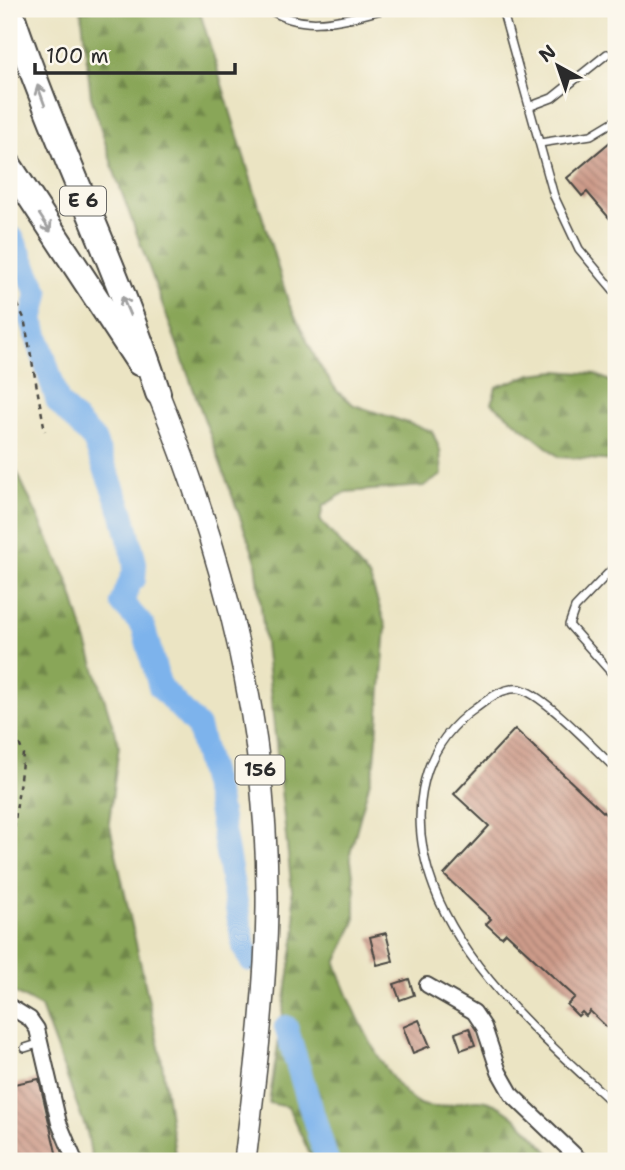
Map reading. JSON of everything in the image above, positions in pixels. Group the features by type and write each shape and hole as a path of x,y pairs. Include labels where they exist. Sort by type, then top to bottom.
{"highway":[{"name":"E 6","path":"10,9 55,133 141,339 158,393"},
{"name":"E 6","path":"9,165 158,393"}],"main road":[{"name":"156","path":"158,393 187,465 222,574 243,662 257,742 266,869 266,930 261,1015 245,1161"}],"street":[{"path":"427,985 474,1012 484,1027 499,1072 512,1095 581,1161"},
{"path":"9,1006 30,1019 42,1043 59,1123 75,1161"}],"lane":[{"path":"269,9 298,23 313,23 386,9"},
{"path":"502,9 527,90 554,196 579,249 616,293"},
{"path":"531,106 552,98 607,54"},
{"path":"540,143 591,135 616,120"},
{"path":"616,565 575,608 569,625 616,678"},
{"path":"616,769 535,695 517,689 495,694 465,715 435,747 424,774 420,816 424,860 435,891 483,970 534,1029 616,1106"},
{"path":"25,1048 42,1043"}],"path":[{"path":"9,286 24,318 44,431"},
{"path":"9,716 23,754 14,830 9,839"}],"green space":[{"path":"81,9 199,9 289,304 318,363 337,391 354,405 432,431 440,450 442,475 424,486 346,492 323,506 320,520 370,578 386,627 375,762 350,854 355,889 355,921 336,963 370,1041 394,1080 407,1095 427,1106 478,1100 501,1107 522,1123 557,1161 313,1161 288,1107 269,1103 296,928 256,561 115,174 91,97"},
{"path":"557,371 595,374 616,384 616,461 559,457 492,403 496,387 532,374"},
{"path":"9,455 68,581 119,746 109,822 161,1056 176,1161 92,1161 87,1132 41,1007 9,990"}],"building":[{"path":"616,137 616,226 587,192 582,196 567,178"},
{"path":"515,729 616,824 616,1036 590,1011 586,1016 582,1012 578,1016 567,1005 575,997 506,933 502,937 486,924 491,919 444,875 489,826 454,794"},
{"path":"386,933 393,961 377,965 370,937"},
{"path":"409,979 414,995 400,1000 394,984"},
{"path":"419,1020 430,1046 413,1053 403,1027"},
{"path":"469,1028 475,1045 461,1050 455,1033"},
{"path":"39,1079 58,1161 14,1161 9,1139 9,1085"}],"waterway":[{"path":"13,239 38,294 32,320 58,402 94,440 123,514 135,563 134,579 132,577 122,603 143,626 160,687 198,727 218,803 244,947 251,960"},
{"path":"286,1027 327,1161"}]}
